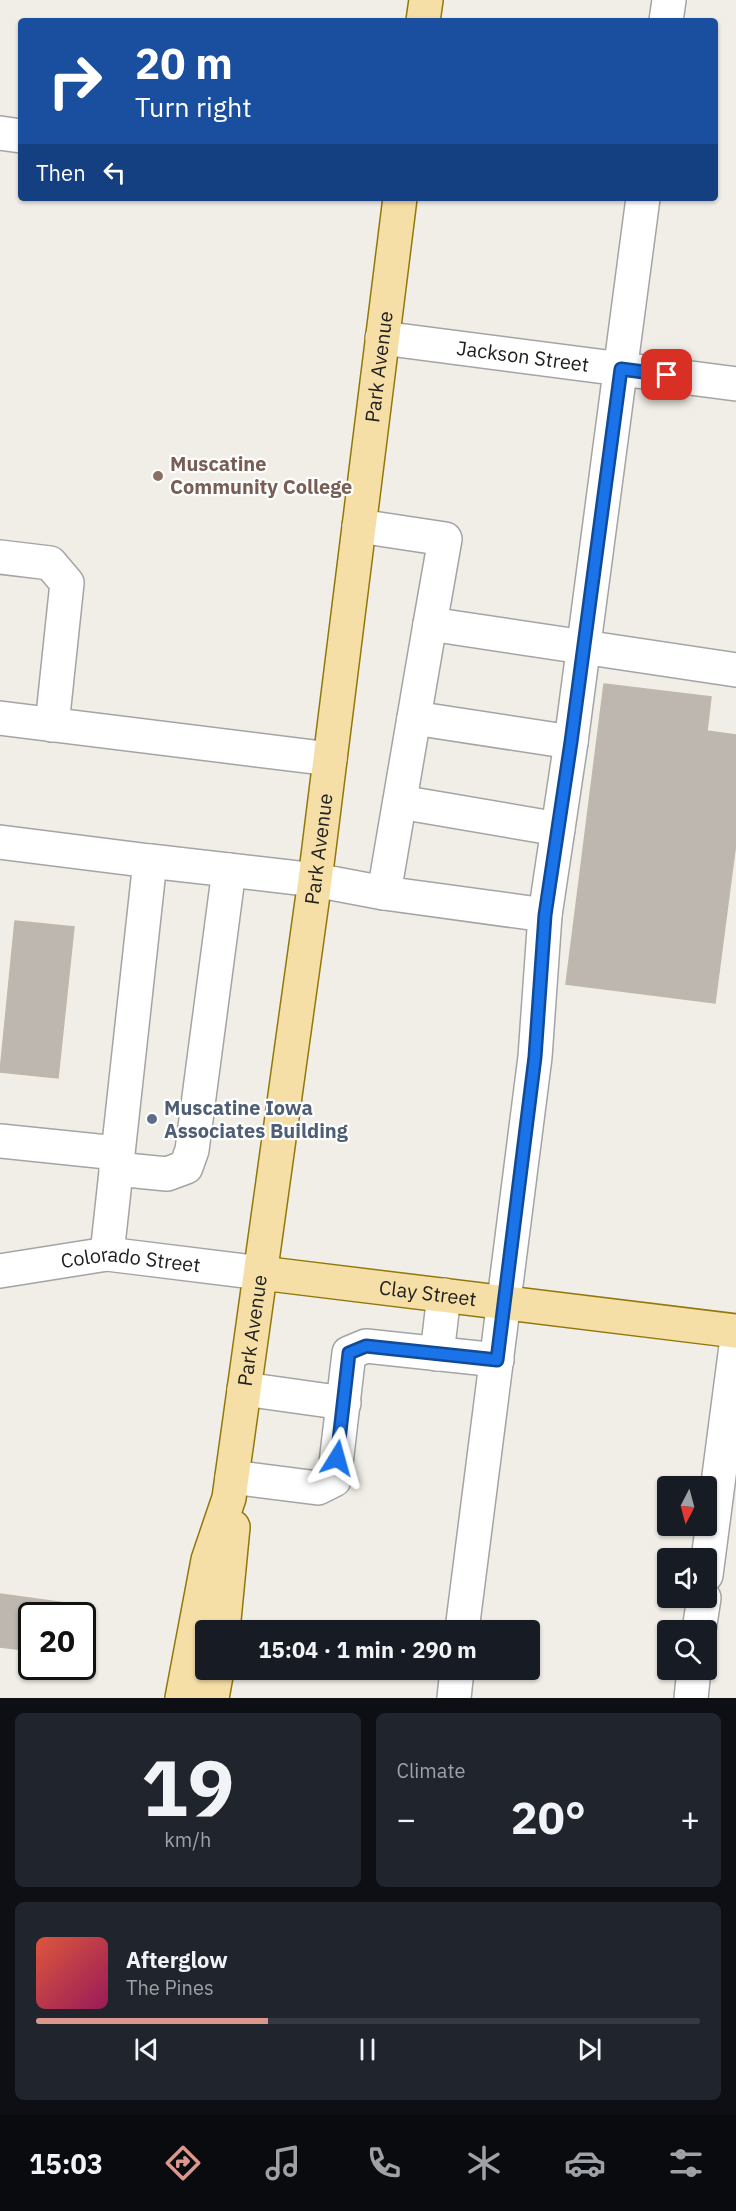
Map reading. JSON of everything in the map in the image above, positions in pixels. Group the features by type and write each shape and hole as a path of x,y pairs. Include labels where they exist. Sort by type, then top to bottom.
{"main road":[{"path":"423,18 426,0"},
{"name":"Park Avenue","path":"182,1698 208,1560 230,1488 315,880 400,201"},
{"name":"Clay Street","path":"261,1273 736,1331"},
{"name":"Park Avenue","path":"224,1620 233,1525 230,1488"},
{"path":"212,1698 215,1680"}],"street":[{"path":"666,18 669,0"},
{"path":"0,133 18,136"},
{"path":"463,1620 535,1057 545,915 571,742 643,201"},
{"name":"Jackson Street","path":"382,338 736,384"},
{"path":"359,526 445,539 384,893"},
{"path":"0,557 50,563 68,583 52,724"},
{"path":"430,624 736,670"},
{"path":"0,718 330,759"},
{"path":"414,718 571,742"},
{"path":"399,802 558,829"},
{"path":"0,842 315,880 384,893 545,915"},
{"path":"107,1254 150,861"},
{"path":"0,1141 116,1161 166,1174 186,1167 192,1150 229,870"},
{"name":"Colorado Street","path":"0,1271 107,1254 261,1273"},
{"path":"437,1354 444,1296"},
{"path":"230,1488 318,1488 334,1480 349,1353 366,1346 497,1360"},
{"path":"710,1548 736,1346"},
{"path":"244,1389 344,1403"},
{"path":"454,1698 456,1680"},
{"path":"691,1698 693,1680"}],"building":[{"path":"604,684 711,697 707,731 736,735 736,842 715,1003 566,984"},
{"path":"15,921 74,927 58,1078 0,1072"},
{"path":"0,1594 58,1602 18,1602 18,1649 0,1647"}],"place":[{"name":"Muscatine Community College","path":"158,476"},
{"name":"Muscatine Iowa Associates Building","path":"152,1119"}],"route":[{"path":"337,1458 349,1353 366,1346 497,1360 535,1057 545,915 571,742 621,369 667,375"}]}
